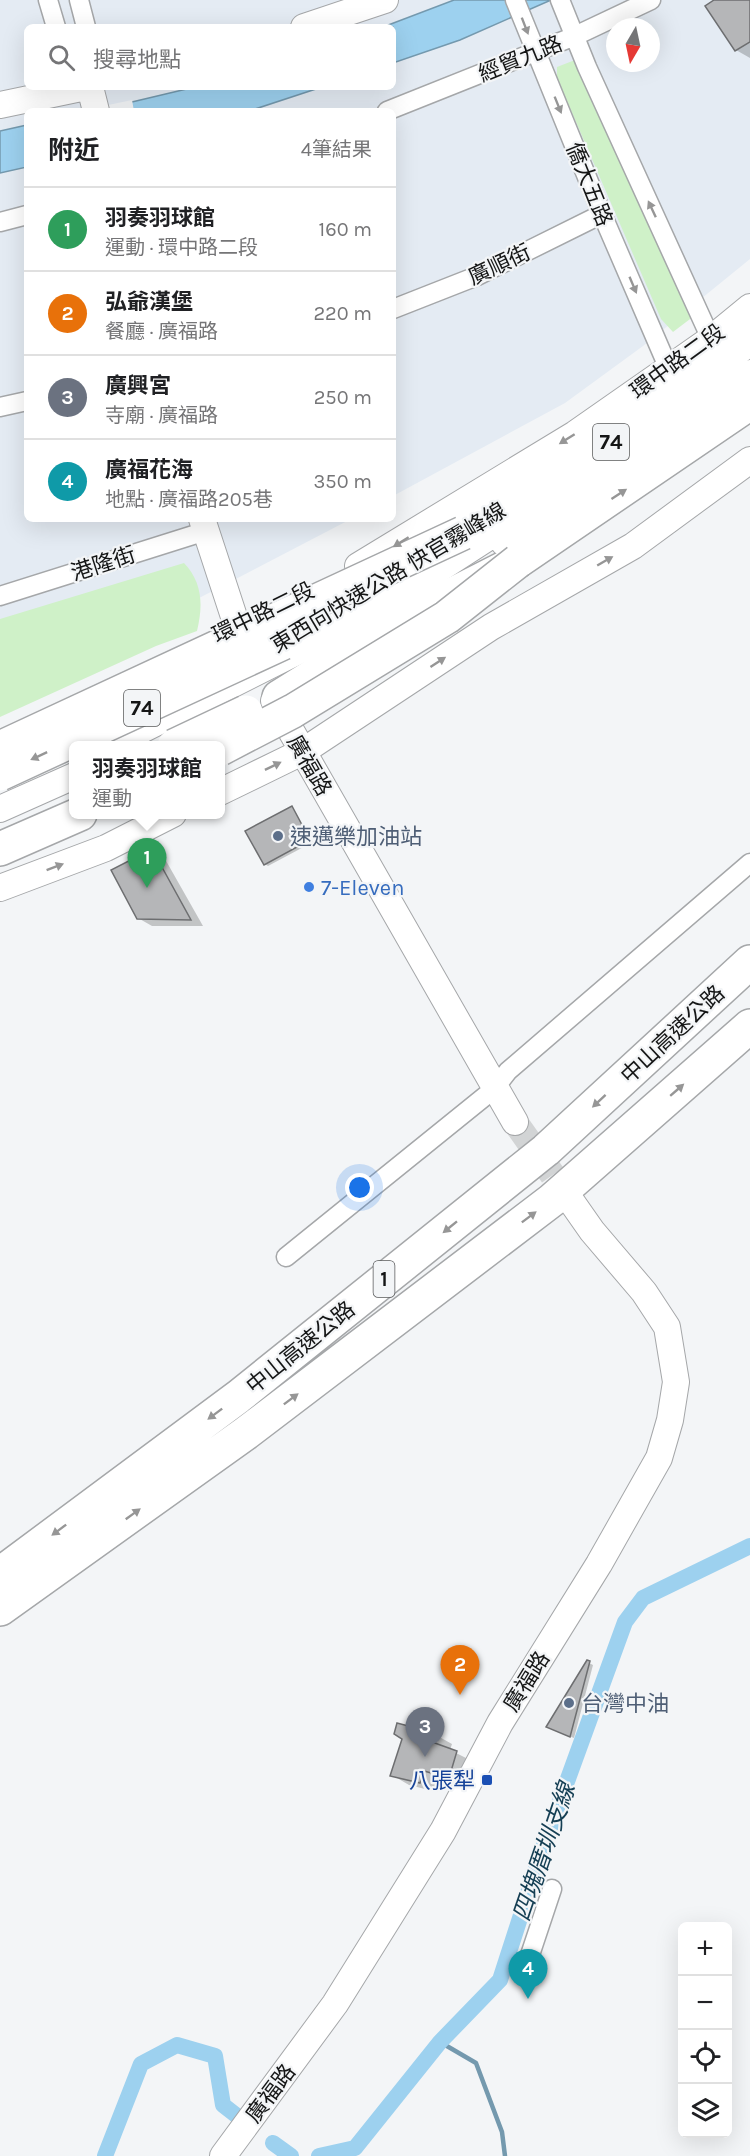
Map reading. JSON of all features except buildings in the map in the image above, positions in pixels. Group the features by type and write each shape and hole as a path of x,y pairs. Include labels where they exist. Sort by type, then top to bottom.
{"highway":[{"name":"東西向快速公路 快官霧峰線","path":"71,741 283,643 622,436 750,338"},
{"name":"東西向快速公路 快官霧峰線","path":"185,741 279,697 406,618 518,561 750,403"},
{"path":"0,748 463,533"},
{"path":"225,746 293,711 447,617 518,561"},
{"name":"東西向快速公路 快官霧峰線","path":"0,774 69,742"},
{"path":"0,825 69,796"},
{"path":"0,849 69,819"},
{"name":"中山高速公路","path":"0,1574 238,1397 546,1150 750,962"},
{"name":"中山高速公路","path":"0,1609 246,1433 552,1200 750,1026"}],"street":[{"path":"48,0 55,24"},
{"path":"79,0 85,24"},
{"path":"313,24 385,0"},
{"name":"僑大五路","path":"515,0 602,214 668,367"},
{"name":"僑大五路","path":"560,0 574,36 711,339"},
{"name":"經貿九路","path":"394,108 574,36 651,0"},
{"path":"0,105 74,90"},
{"path":"90,90 95,108"},
{"name":"廣順街","path":"396,308 477,276 602,214"},
{"path":"0,222 24,216"},
{"name":"環中路二段","path":"0,732 237,626 378,556 575,434 711,339 750,307"},
{"name":"環中路二段","path":"121,741 261,678 360,620 598,468 750,358"},
{"name":"環中路二段","path":"145,741 261,678 409,603 578,495 686,421 750,372"},
{"path":"0,407 24,402"},
{"path":"225,790 302,752 491,627 633,546 750,460"},
{"name":"廣福路","path":"204,525 237,626 261,678 494,1089 515,1122"},
{"name":"港隆街","path":"0,596 204,525"},
{"path":"0,796 69,766"},
{"path":"0,809 69,778"},
{"path":"0,888 106,848 163,819"},
{"path":"286,1257 494,1089 507,1071 750,863"},
{"name":"廣福路","path":"223,2156 335,2004 443,1831 500,1722 599,1564 659,1458 670,1420 676,1382 667,1327 644,1292 592,1230 564,1191"},
{"path":"525,1970 552,1889"}],"shaded area":[{"path":"0,0 750,0 750,259 643,346 565,403 396,494 396,108 24,108 24,522 345,522 176,610 0,692"}],"green space":[{"path":"575,60 694,316 673,332 661,319 557,78 557,67"},
{"path":"184,563 195,579 200,595 197,631 156,646 0,717 0,619"}],"water":[{"path":"454,0 551,0 460,40 396,62 396,24 391,24"},
{"path":"182,90 313,90 258,108 107,108"},
{"path":"24,126 24,168 0,173 0,131"}],"pier":[{"path":"132,100 133,108 94,108"}],"waterway":[{"name":"四塊厝圳支線","path":"319,2156 355,2148 440,2042 500,1980 541,1853 625,1622 643,1598 750,1546"},
{"path":"440,2042 476,2063 502,2132 505,2156"},
{"name":"四塊厝圳支線","path":"105,2156 141,2064 177,2045 215,2056 223,2105 250,2126"},
{"name":"四塊厝圳支線","path":"273,2143 291,2156"}],"tunnel":[{"path":"515,1122 564,1191"}],"place":[{"name":"速邁樂加油站","path":"278,836"},
{"name":"7-Eleven","path":"309,887"},
{"name":"羽奏羽球館","path":"147,888"},
{"name":"弘爺漢堡","path":"460,1695"},
{"name":"台灣中油","path":"569,1703"},
{"name":"廣興宮","path":"425,1757"},
{"name":"八張犁","path":"487,1780"},
{"name":"廣福花海","path":"528,1999"}]}
